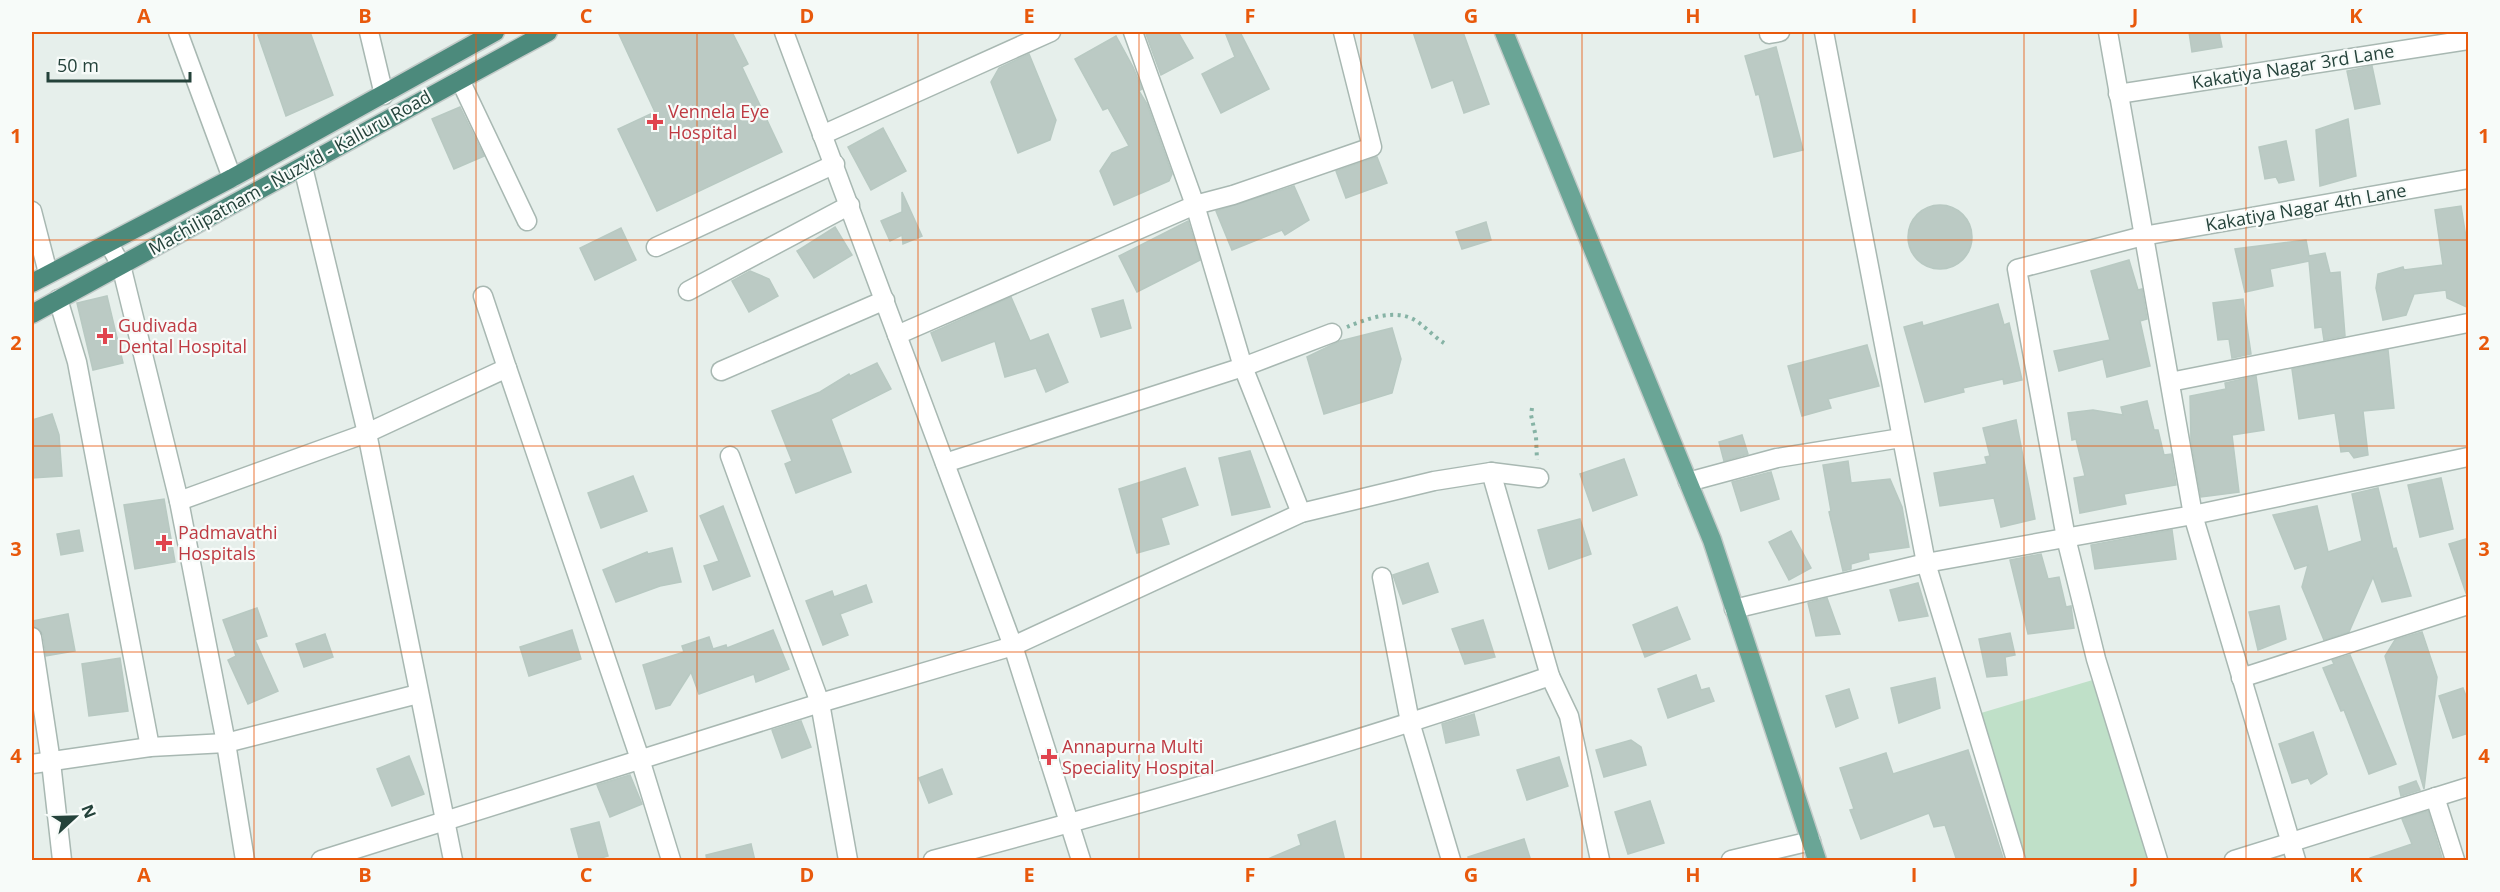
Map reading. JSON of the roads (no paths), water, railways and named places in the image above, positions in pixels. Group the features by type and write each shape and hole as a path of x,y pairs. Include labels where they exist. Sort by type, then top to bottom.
{"highway":[{"name":"Machilipatnam - Nuzvid - Kalluru Road","path":"32,283 232,178 495,32"},
{"name":"Machilipatnam - Nuzvid - Kalluru Road","path":"32,314 548,32"}],"main road":[{"path":"1504,32 1712,540 1817,861"}],"street":[{"path":"178,32 232,178"},
{"path":"369,32 384,95"},
{"path":"784,32 1013,646 1081,861"},
{"path":"822,135 1051,32"},
{"path":"1133,32 1195,205 1243,367 1301,513"},
{"path":"897,335 1195,205 1233,195 1372,147 1343,32"},
{"path":"1769,32 1770,34 1780,32"},
{"path":"1824,32 1926,563 2016,861"},
{"path":"2108,32 2193,515 2293,852"},
{"name":"Kakatiya Nagar 3rd Lane","path":"2118,94 2469,40"},
{"path":"460,80 526,221"},
{"path":"656,247 835,164"},
{"path":"303,167 367,433 453,861"},
{"name":"Kakatiya Nagar 4th Lane","path":"2066,538 2017,269 2143,236 2469,179"},
{"path":"688,291 850,205"},
{"path":"32,211 48,273"},
{"path":"109,244 121,265 179,501 226,743 245,861"},
{"path":"483,296 640,759 671,861"},
{"path":"58,299 77,362 150,747"},
{"path":"721,371 885,300"},
{"path":"2170,382 2469,323"},
{"path":"945,463 1243,367 1332,333"},
{"path":"179,501 367,433 507,368"},
{"path":"1688,482 1777,458 1901,438"},
{"path":"730,456 820,703 848,861"},
{"path":"1734,609 1926,563 2193,515 2469,457"},
{"path":"1491,472 1550,676 1569,716 1600,861"},
{"path":"321,861 820,703 1013,646 1301,513 1434,481 1491,472 1539,478"},
{"path":"2066,538 2096,659 2158,861"},
{"path":"1383,577 1410,722 1451,861"},
{"path":"2241,678 2469,605"},
{"path":"32,636 51,762 62,861"},
{"path":"933,861 1070,824 1439,714 1550,676"},
{"path":"32,764 150,747 226,743 418,694"},
{"path":"2234,861 2293,852 2469,787"},
{"path":"2435,798 2455,861"},
{"path":"1731,861 1811,842"}],"place":[{"name":"Vennela Eye Hospital","path":"655,122"},
{"name":"Gudivada Dental Hospital","path":"105,336"},
{"name":"Padmavathi Hospitals","path":"164,543"},
{"name":"Annapurna Multi Speciality Hospital","path":"1049,757"}]}
